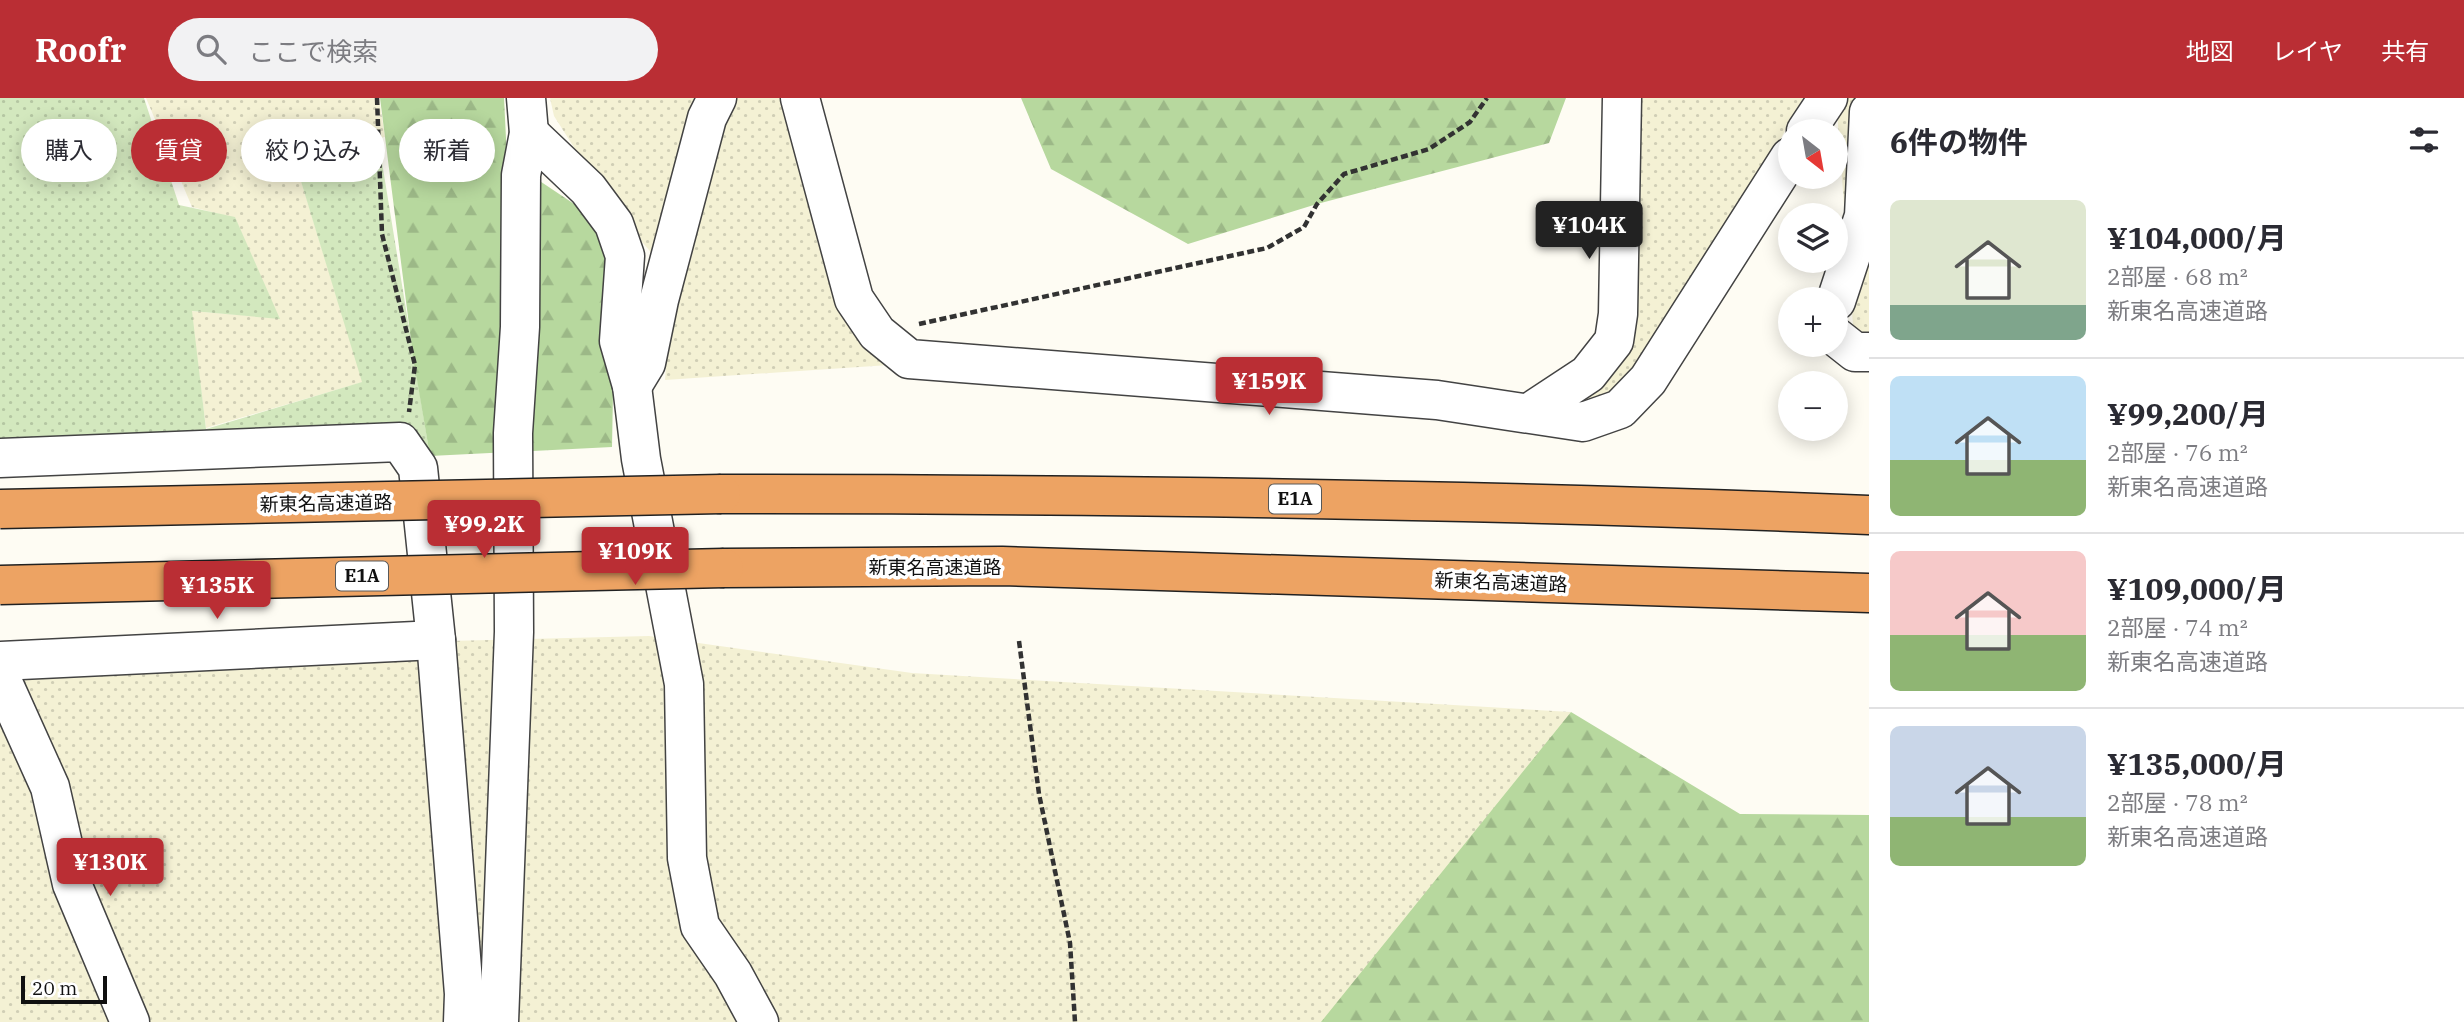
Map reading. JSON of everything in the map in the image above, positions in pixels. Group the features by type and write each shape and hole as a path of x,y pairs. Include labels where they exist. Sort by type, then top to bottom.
{"highway":[{"name":"新東名高速道路","path":"0,509 721,494 998,494 1586,504 1869,515"},
{"name":"新東名高速道路","path":"0,585 724,568 1002,566 1869,593"}],"street":[{"path":"632,386 646,363 659,299 707,118 717,98"},
{"path":"800,98 854,299 877,333 909,359 1437,400 1583,422 1620,410 1648,380 1778,176"},
{"path":"1529,413 1588,374 1614,341 1618,314 1622,98"},
{"path":"1814,119 1828,98"},
{"path":"1841,287 1864,216 1869,112"},
{"path":"528,116 614,224 625,256 619,341 632,386 641,459 684,684 688,858 700,926 733,974 759,1022"},
{"path":"499,1022 514,632 513,433 520,327 522,175 528,116"},
{"path":"1848,346 1855,352 1869,352"},
{"path":"0,458 400,442 418,468 436,640 464,1022"},
{"path":"0,661 436,640"},
{"path":"0,676 50,787 72,884 130,1022"}],"path":[{"path":"377,98 382,234 415,365 404,448"},
{"path":"877,333 1267,248 1304,227 1317,204 1344,174 1429,149 1469,122 1487,98"},
{"path":"1019,641 1039,794 1070,943 1076,1022"}],"shaded area":[{"path":"146,98 379,98 382,119 241,119 241,182 301,182 363,382 206,428 191,311 279,318 235,218 192,207 181,182 227,182 227,119 155,119"},
{"path":"550,98 780,98 834,227 904,364 665,380 673,278 612,207 554,116"},
{"path":"1622,98 1803,98 1791,119 1778,119 1778,143 1648,380 1562,419 1619,266"},
{"path":"1836,98 1869,98 1869,352 1855,352 1848,258 1848,203 1844,203 1843,189 1848,189 1848,119 1838,119"},
{"path":"649,636 912,673 1571,712 1354,1022 0,1022 0,652"}],"green space":[{"path":"0,98 144,98 151,119 131,119 131,182 171,182 179,205 235,217 280,319 192,311 206,429 362,382 301,182 385,181 430,456 0,447"},
{"path":"380,98 504,98 507,159 616,232 612,447 430,456 413,356 385,137 385,119 383,119"},
{"path":"1021,98 1566,98 1549,143 1317,204 1188,244 1051,169"},
{"path":"1571,712 1740,814 1869,815 1869,1022 1321,1022"}]}
